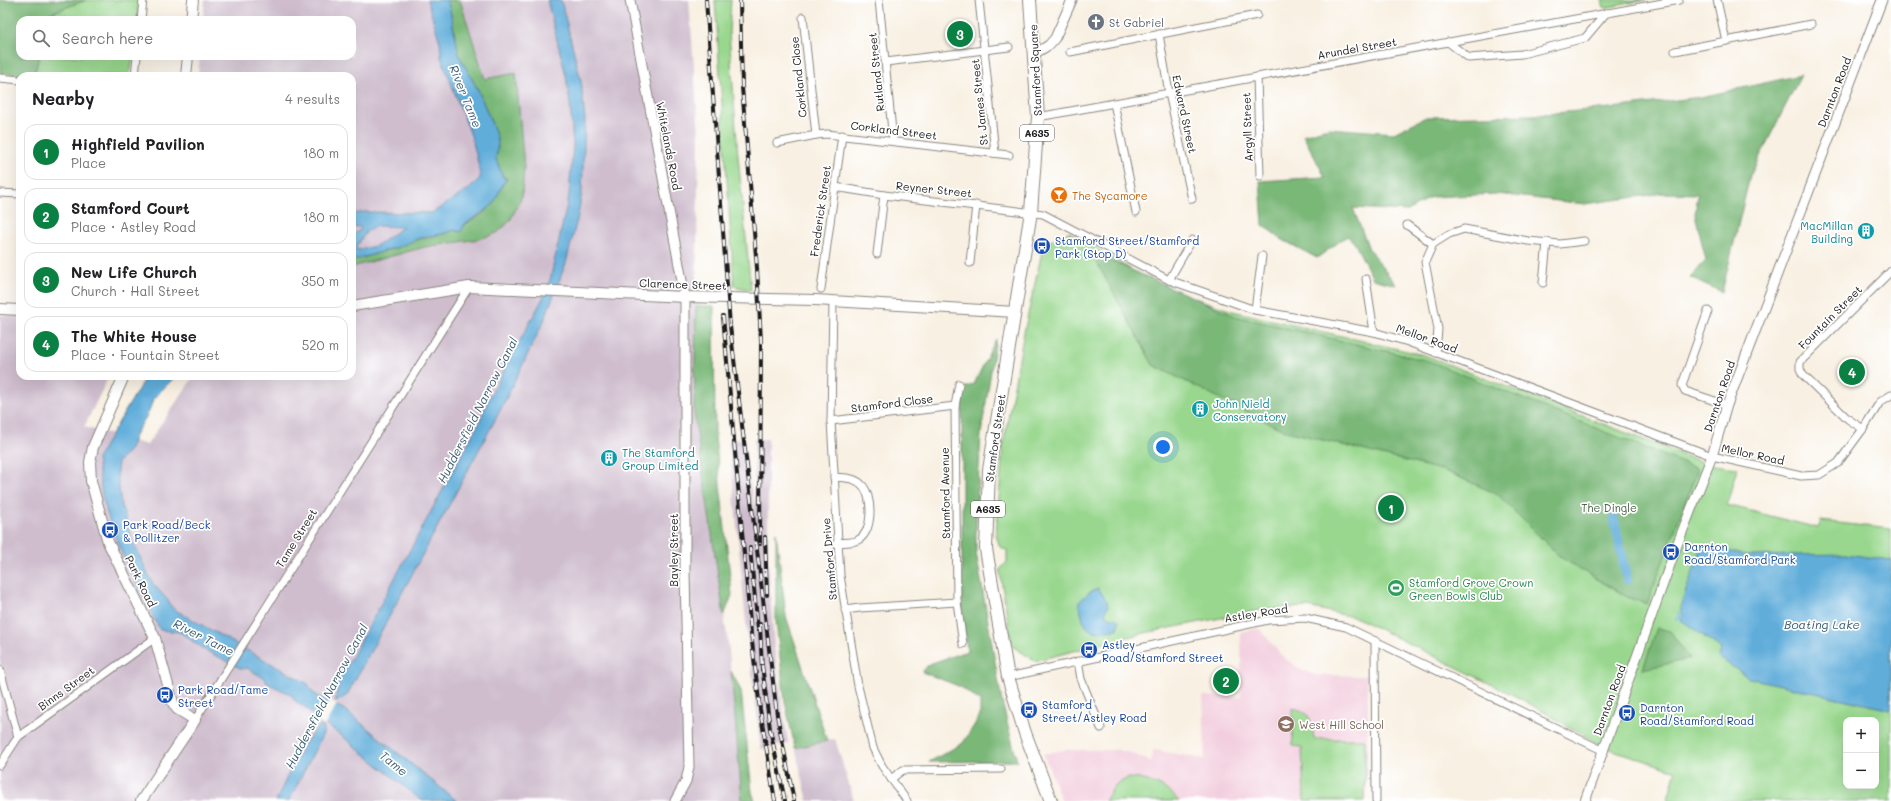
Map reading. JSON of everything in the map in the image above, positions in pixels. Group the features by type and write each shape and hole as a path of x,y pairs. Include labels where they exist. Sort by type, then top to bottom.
{"highway":[{"name":"Stamford Square","path":"1030,0 1038,116 1031,212"},
{"name":"Stamford Street","path":"1031,212 989,470 986,549 1008,677 1025,733 1051,801"}],"main road":[{"path":"191,16 193,0"},
{"path":"186,72 188,60"},
{"name":"Clarence Street","path":"356,305 469,287 564,290 685,297 833,301 1015,312"},
{"path":"0,310 16,310"},
{"name":"Park Road","path":"122,380 93,447 90,462 91,481 108,542 155,638 173,703 177,709 195,720"},
{"name":"Tame Street","path":"141,801 195,720"}],"street":[{"path":"142,16 144,0"},
{"name":"Whitelands Road","path":"630,0 685,297"},
{"name":"Rutland Street","path":"879,0 894,141"},
{"name":"St James Street","path":"979,0 995,153"},
{"path":"1034,54 1049,45 1055,38 1072,0"},
{"name":"Arundel Street","path":"1038,116 1679,0"},
{"path":"1716,0 1726,41"},
{"name":"Darnton Road","path":"1585,801 1677,545 1712,456 1727,405 1882,0"},
{"path":"1448,42 1468,58 1522,54 1585,38 1606,14"},
{"path":"1070,52 1257,15"},
{"name":"Corkland Close","path":"803,17 816,135"},
{"path":"1675,51 1811,24"},
{"name":"Edward Street","path":"1159,34 1169,93 1192,199"},
{"path":"886,62 1009,47"},
{"path":"135,72 137,60"},
{"name":"Argyll Street","path":"1257,77 1260,176"},
{"path":"0,78 16,80"},
{"path":"1114,103 1136,212"},
{"name":"Corkland Street","path":"777,143 816,135 842,135 1009,155"},
{"name":"Frederick Street","path":"821,289 842,135"},
{"name":"Reyner Street","path":"835,187 884,195 1031,212"},
{"path":"0,193 16,194"},
{"path":"877,254 884,195"},
{"path":"970,263 976,205"},
{"name":"Mellor Road","path":"1031,212 1043,214 1064,224 1169,280 1255,310 1374,332 1408,342 1712,456 1801,476 1820,475 1838,463 1863,429"},
{"path":"1407,225 1433,244"},
{"path":"1436,353 1438,329 1426,262 1433,244 1449,234 1464,229 1560,244 1584,241"},
{"path":"1169,280 1192,240"},
{"path":"1543,283 1547,242"},
{"path":"1255,310 1262,256"},
{"name":"Fountain Street","path":"1863,429 1848,418 1803,375 1800,369 1800,362 1891,271"},
{"path":"1366,279 1374,332"},
{"name":"Tame Street","path":"195,720 469,287"},
{"name":"Bayley Street","path":"675,801 686,781 689,767 685,572 685,297"},
{"name":"Stamford Drive","path":"833,301 831,421 837,543 845,610 858,686 873,748 878,759 907,801"},
{"path":"1708,311 1682,385 1685,391 1727,405"},
{"name":"Stamford Avenue","path":"959,384 955,406 958,602 963,644"},
{"path":"1863,429 1880,402 1891,395"},
{"name":"Stamford Close","path":"831,421 955,406"},
{"path":"834,478 853,479 862,484 866,493 870,512 869,526 858,541 837,543"},
{"path":"845,610 958,602"},
{"name":"Astley Road","path":"1008,677 1268,620 1305,618 1346,627 1604,751"},
{"name":"Binns Street","path":"0,765 18,737 155,638"},
{"path":"1375,641 1376,801"},
{"path":"1078,661 1082,679 1101,728"},
{"path":"0,670 18,737"},
{"path":"891,779 902,770 1001,769"}],"shaded area":[{"path":"205,0 689,0 699,134 694,414 729,650 742,801 4,801 0,798 0,315 16,316 16,380 107,380 84,427 147,445 191,380 356,380 356,72 198,72 200,60 356,60 356,16 203,16"},
{"path":"744,439 755,515 754,439 768,439 768,560 774,647 788,743 761,749 747,633 729,440"},
{"name":"West Hill School","path":"1259,628 1284,658 1301,670 1316,675 1368,676 1367,801 1062,801 1043,754 1065,750 1118,750 1131,753 1151,762 1153,750 1205,759 1203,696 1241,697 1241,632"},
{"path":"835,739 854,801 808,801 795,748"}],"green space":[{"path":"0,0 86,0 51,13 50,16 16,16 16,60 38,60 35,72 16,72 16,74 0,73"},
{"path":"86,0 139,0 137,16 50,16 51,13"},
{"path":"447,0 460,0 485,79 516,73 524,168 522,196 510,221 497,233 479,239 425,247 356,266 356,260 398,247 413,240 443,234 454,230 458,232 464,225 484,213 507,178 503,177 496,159 498,147 496,134 478,90 459,55"},
{"path":"715,0 731,0 729,32 738,156 751,290 734,286"},
{"path":"1602,0 1646,0 1604,8"},
{"path":"38,60 132,60 131,72 35,72"},
{"path":"1801,75 1750,176 1722,292 1690,277 1706,260 1695,214 1698,194 1664,193 1585,204 1497,194 1431,197 1408,211 1353,208 1369,249 1396,285 1373,279 1354,242 1347,236 1317,258 1281,239 1263,225 1260,181 1325,177 1303,135 1328,128 1394,133 1426,117 1534,115 1621,107 1701,97"},
{"path":"1069,232 1155,284 1232,311 1424,355 1707,464 1737,468 1727,505 1818,528 1821,521 1891,529 1891,801 1667,801 1676,771 1604,747 1523,700 1357,618 1308,607 1266,609 1140,634 1035,661 1012,646 1000,573 1000,569 1007,562 1007,550 1000,547 996,535 1003,446 1024,332 1044,244"},
{"name":"The Dingle","path":"1091,252 1235,316 1429,361 1698,469 1647,604 1629,598 1560,557 1497,494 1445,471 1283,430 1153,365"},
{"path":"696,306 714,306 715,436 732,595 724,616 694,414"},
{"path":"996,339 981,434 976,522 976,552 1002,702 1017,761 929,762 963,743 980,716 980,701 961,687 922,672 929,664 967,651 962,605 962,409 964,388 974,384"},
{"path":"776,532 786,616 827,741 795,748 785,702 776,621"},
{"path":"1657,628 1670,631 1690,659 1643,669"},
{"path":"731,671 741,691 752,792 755,801 742,801"},
{"path":"1292,708 1299,709 1307,715 1311,723 1314,739 1365,739 1365,801 1304,801 1302,747 1293,746"},
{"path":"1128,778 1149,781 1156,784 1168,791 1179,801 1105,801 1115,785"}],"water":[{"name":"River Tame","path":"427,0 447,0 459,55 478,90 496,134 498,143 496,159 503,177 507,180 504,182 493,205 464,225 461,232 454,230 443,234 423,237 398,247 356,260 356,247 356,232 360,230 361,227 356,227 356,213 365,212 432,213 469,189 480,178 480,171 472,138 441,57 440,42","holes":["377,226 403,227 376,246 357,250 356,247 367,231"]},
{"path":"547,0 561,0 581,81 585,120 582,191 578,216 566,263 543,323 502,407 347,695 335,703 338,683 480,421 489,398 543,298 550,280 569,195 573,145 570,103 566,76"},
{"path":"144,380 172,380 153,399 149,412 136,433 130,449 118,462 117,473 121,504 133,542 153,584 175,610 308,684 313,693 345,710 457,801 422,801 342,736 294,700 292,695 267,683 264,678 247,668 242,669 203,649 180,632 160,630 125,561 110,523 102,496 97,459"},
{"name":"Boating Lake","path":"1703,544 1747,556 1845,554 1891,560 1891,710 1749,678 1718,657 1722,649 1681,620 1683,616 1680,607"},
{"path":"1098,588 1107,601 1108,607 1105,611 1107,616 1119,620 1118,629 1100,632 1094,631 1086,626 1083,620 1079,602 1089,592"},
{"path":"322,725 324,728 323,734 289,801 276,801 290,771 309,737"}],"pier":[{"path":"330,700 337,704 324,726 317,721"}],"waterway":[{"path":"1614,519 1627,580"},
{"path":"1678,613 1680,617 1682,617"},
{"path":"1676,619 1680,617"}],"railway":[{"path":"706,0 730,326 777,715 794,801"},
{"path":"740,0 742,87 757,268 761,341 760,544"},
{"path":"723,316 751,633 760,709 775,801"},
{"path":"765,537 767,595"},
{"path":"750,548 758,629"},
{"path":"760,624 762,670"},
{"path":"762,665 770,729 785,801"}],"place":[{"name":"St Gabriel","path":"1096,22"},
{"name":"New Life Church","path":"960,34"},
{"name":"The Sycamore","path":"1059,195"},
{"name":"MacMillan Building","path":"1866,231"},
{"name":"Stamford Street/Stamford Park (Stop D)","path":"1042,246"},
{"name":"The White House","path":"1852,372"},
{"name":"John Nield Conservatory","path":"1200,409"},
{"name":"The Stamford Group Limited","path":"609,458"},
{"name":"Highfield Pavilion","path":"1391,508"},
{"name":"Park Road/Beck & Pollitzer","path":"110,530"},
{"name":"Darnton Road/Stamford Park","path":"1671,552"},
{"name":"Stamford Grove Crown Green Bowls Club","path":"1396,588"},
{"name":"Astley Road/Stamford Street","path":"1089,650"},
{"name":"Stamford Court","path":"1226,681"},
{"name":"Park Road/Tame Street","path":"165,695"},
{"name":"Stamford Street/Astley Road","path":"1029,710"},
{"name":"Darnton Road/Stamford Road","path":"1627,713"},
{"name":"West Hill School","path":"1286,724"}],"water label":[{"name":"Huddersfield Narrow Canal","path":"477,410"},
{"name":"Huddersfield Narrow Canal","path":"326,696"},
{"name":"Tame","path":"394,763"}]}
